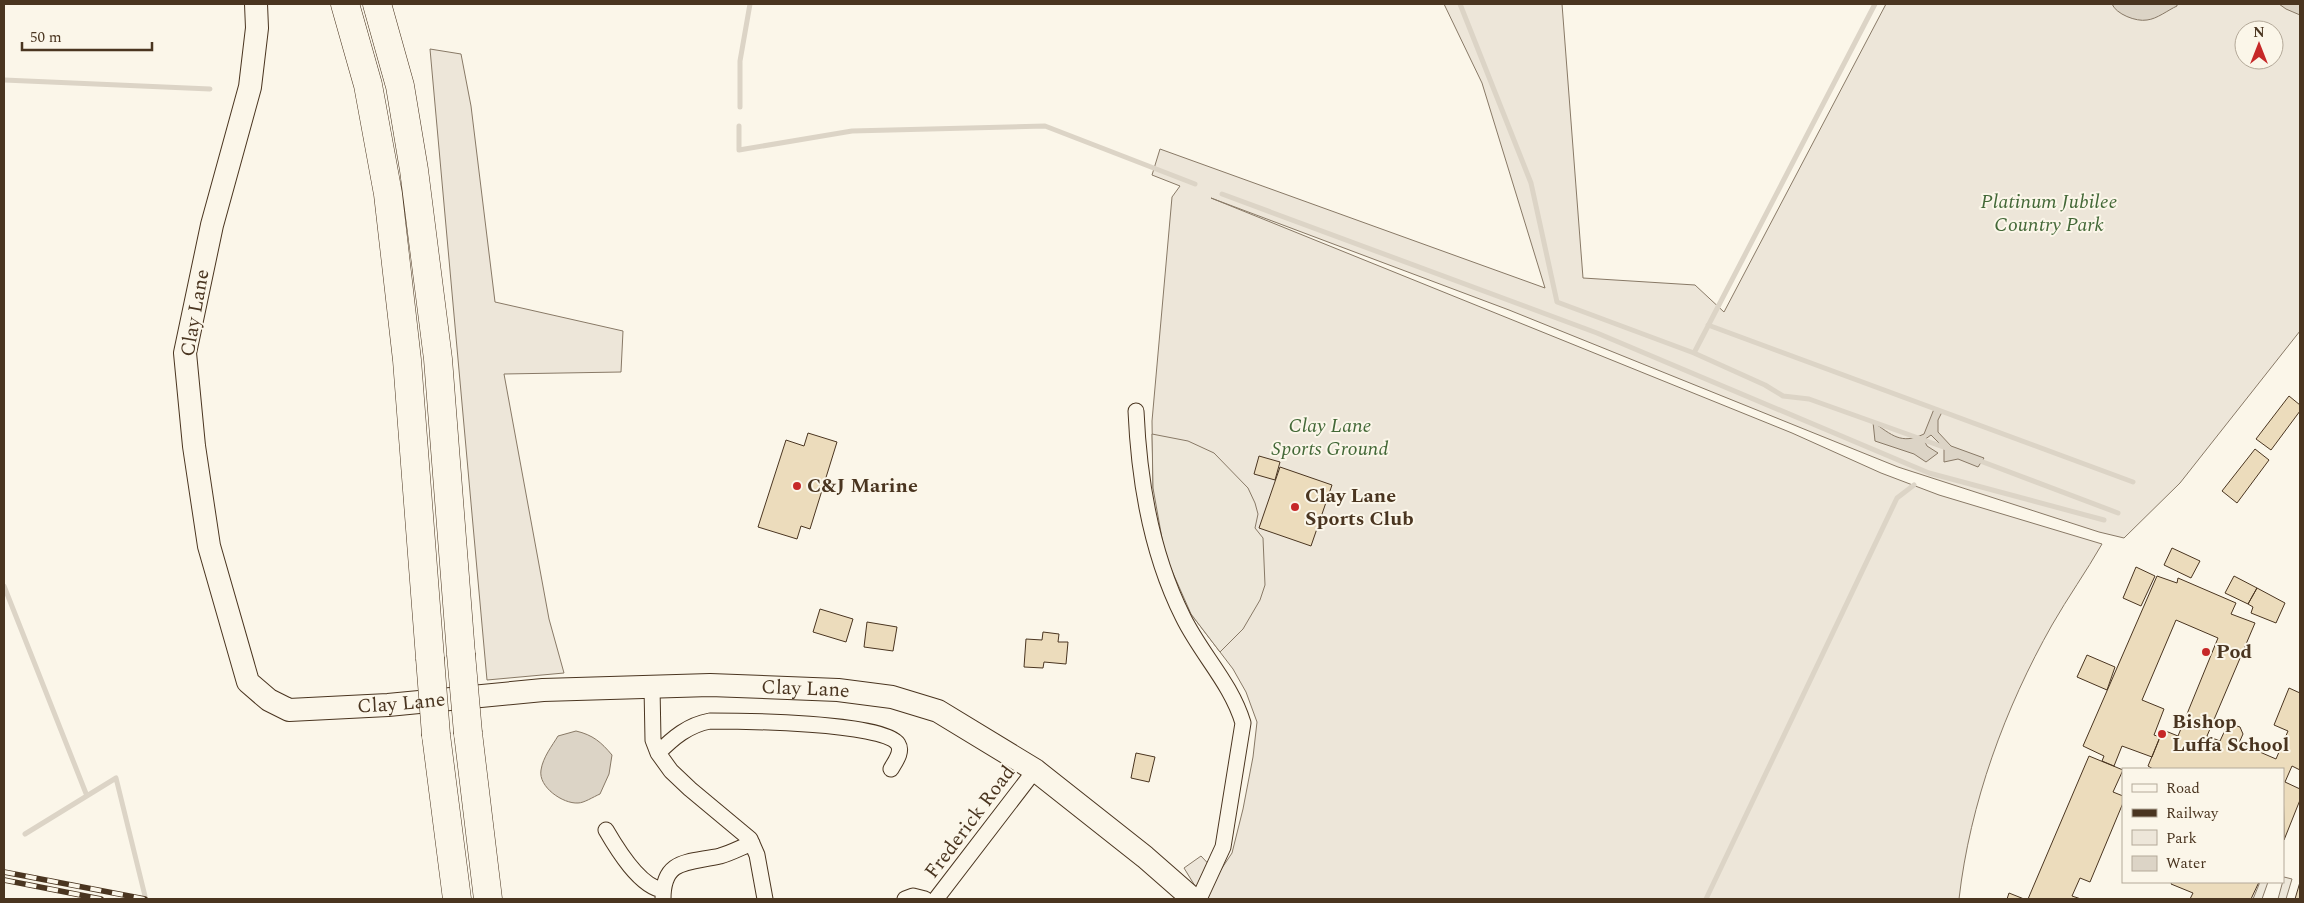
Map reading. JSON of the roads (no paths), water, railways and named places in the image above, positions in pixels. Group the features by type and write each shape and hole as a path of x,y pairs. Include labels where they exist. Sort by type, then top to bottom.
{"highway":[{"path":"345,4 368,85 388,194 408,360 436,735 457,899"},
{"path":"377,4 400,86 414,170 438,359 468,733 488,899"}],"street":[{"name":"Clay Lane","path":"256,4 257,28 250,87 212,225 184,353 194,446 209,546 248,682 269,700 290,710 388,706 543,690 710,685 838,690 892,697 938,711 1035,770 1145,857 1193,899"},
{"path":"1136,410 1138,458 1160,563 1183,618 1230,691 1238,705 1243,722 1235,786 1223,847 1199,899"},
{"path":"652,687 653,740 658,754 671,771 736,826 752,843 757,855 765,899"},
{"path":"658,754 687,729 697,723 710,721 846,727 879,734 895,741 898,744 899,754 892,769"},
{"name":"Frederick Road","path":"936,899 1035,770"},
{"path":"606,830 618,852 653,889 663,895 669,873 681,863 721,856 752,843"},
{"name":"Frederick Road","path":"905,899 913,896 925,899"}],"water":[{"path":"2112,4 2177,4 2177,6 2155,18 2143,20 2122,14"},
{"path":"2279,4 2300,4 2300,15 2286,9"},
{"path":"1934,409 1942,412 1938,420 1938,432 1951,446 1984,458 1978,467 1958,459 1944,462 1944,448 1931,435 1924,440 1927,446 1938,453 1926,462 1914,454 1875,441 1873,422 1897,437 1909,439 1924,434"},
{"path":"576,731 596,740 612,755 609,774 600,794 586,801 572,803 565,801 547,788 541,776 541,770 548,752 558,736"}],"waterway":[{"path":"740,107 740,61 750,4"},
{"path":"1460,4 1531,183 1557,302 1694,353 1765,385 1783,396 1809,399 1949,449"},
{"path":"1694,353 1875,4"},
{"path":"4,80 210,89"},
{"path":"739,126 739,150 852,131 1045,126 1195,184"},
{"path":"1222,194 1597,333 1929,473 2104,520"},
{"path":"1708,325 2133,482"},
{"path":"1975,459 2118,513"},
{"path":"1706,899 1897,498 1914,485"},
{"path":"4,586 87,796"},
{"path":"25,834 116,778 145,896"}],"railway":[{"path":"4,872 145,899"},
{"path":"4,880 101,899"}],"place":[{"name":"C&J Marine","path":"797,486"},
{"name":"Clay Lane Sports Club","path":"1295,507"},
{"name":"Pod","path":"2206,652"},
{"name":"Bishop Luffa School","path":"2162,734"}],"park label":[{"name":"Platinum Jubilee Country Park","path":"2049,214"},
{"name":"Clay Lane Sports Ground","path":"1330,438"}]}
